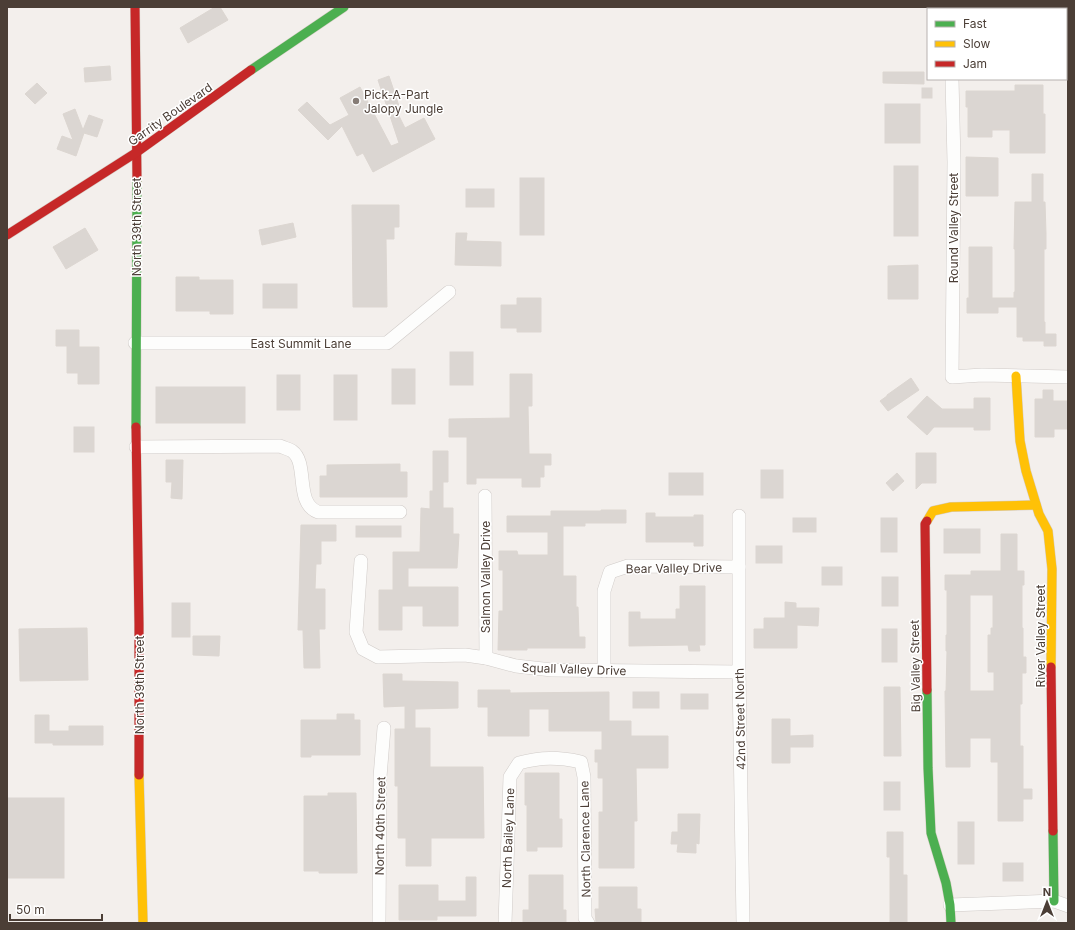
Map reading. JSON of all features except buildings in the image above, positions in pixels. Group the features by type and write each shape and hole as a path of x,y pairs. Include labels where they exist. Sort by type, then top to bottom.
{"street":[{"name":"North 39th Street","path":"135,7 137,152 135,343 139,624 139,779 143,923"},
{"name":"Garrity Boulevard","path":"7,235 137,152 264,61 344,7"},
{"name":"Round Valley Street","path":"952,80 954,162 952,377 982,375 1016,376"},
{"name":"East Summit Lane","path":"135,343 387,342 449,292"},
{"path":"1016,376 1068,377"},
{"name":"River Valley Street","path":"1016,376 1020,441 1026,471 1036,505 1048,531 1052,569 1051,709 1054,901"},
{"path":"136,447 280,446 293,451 298,460 306,500 313,510 318,512 400,512"},
{"name":"Salmon Valley Drive","path":"485,496 486,658"},
{"name":"Big Valley Street","path":"951,923 950,905 946,883 931,833 928,768 925,524 933,511 951,507 1036,505"},
{"name":"42nd Street North","path":"739,516 739,672 743,923"},
{"name":"Squall Valley Drive","path":"361,561 356,632 363,649 378,657 465,655 486,658 516,666 552,670 739,672"},
{"name":"Bear Valley Drive","path":"604,671 604,591 610,572 628,566 739,567"},
{"name":"North 40th Street","path":"380,923 380,777 384,728"},
{"name":"North Bailey Lane","path":"505,923 510,777 519,763 550,757"},
{"name":"North Clarence Lane","path":"550,757 564,758 581,762 584,777 586,918 588,923"},
{"path":"950,905 1054,901 1068,906"}],"traffic: fast":[{"path":"251,70 344,7"},
{"path":"136,427 137,180"},
{"path":"927,690 931,833 946,883 950,905 951,923"},
{"path":"1053,831 1054,901"}],"traffic: slow":[{"path":"1016,376 1020,441 1026,471 1039,514 1048,531 1052,569 1051,667"},
{"path":"927,521 933,511 951,507 1036,505"},
{"path":"139,775 143,923"}],"traffic: jam":[{"path":"135,7 137,180"},
{"path":"7,235 137,152 251,70"},
{"path":"136,427 139,624 139,775"},
{"path":"927,521 925,524 927,690"},
{"path":"1051,667 1053,831"}],"place":[{"name":"Pick-A-Part Jalopy Jungle","path":"356,101"}]}
